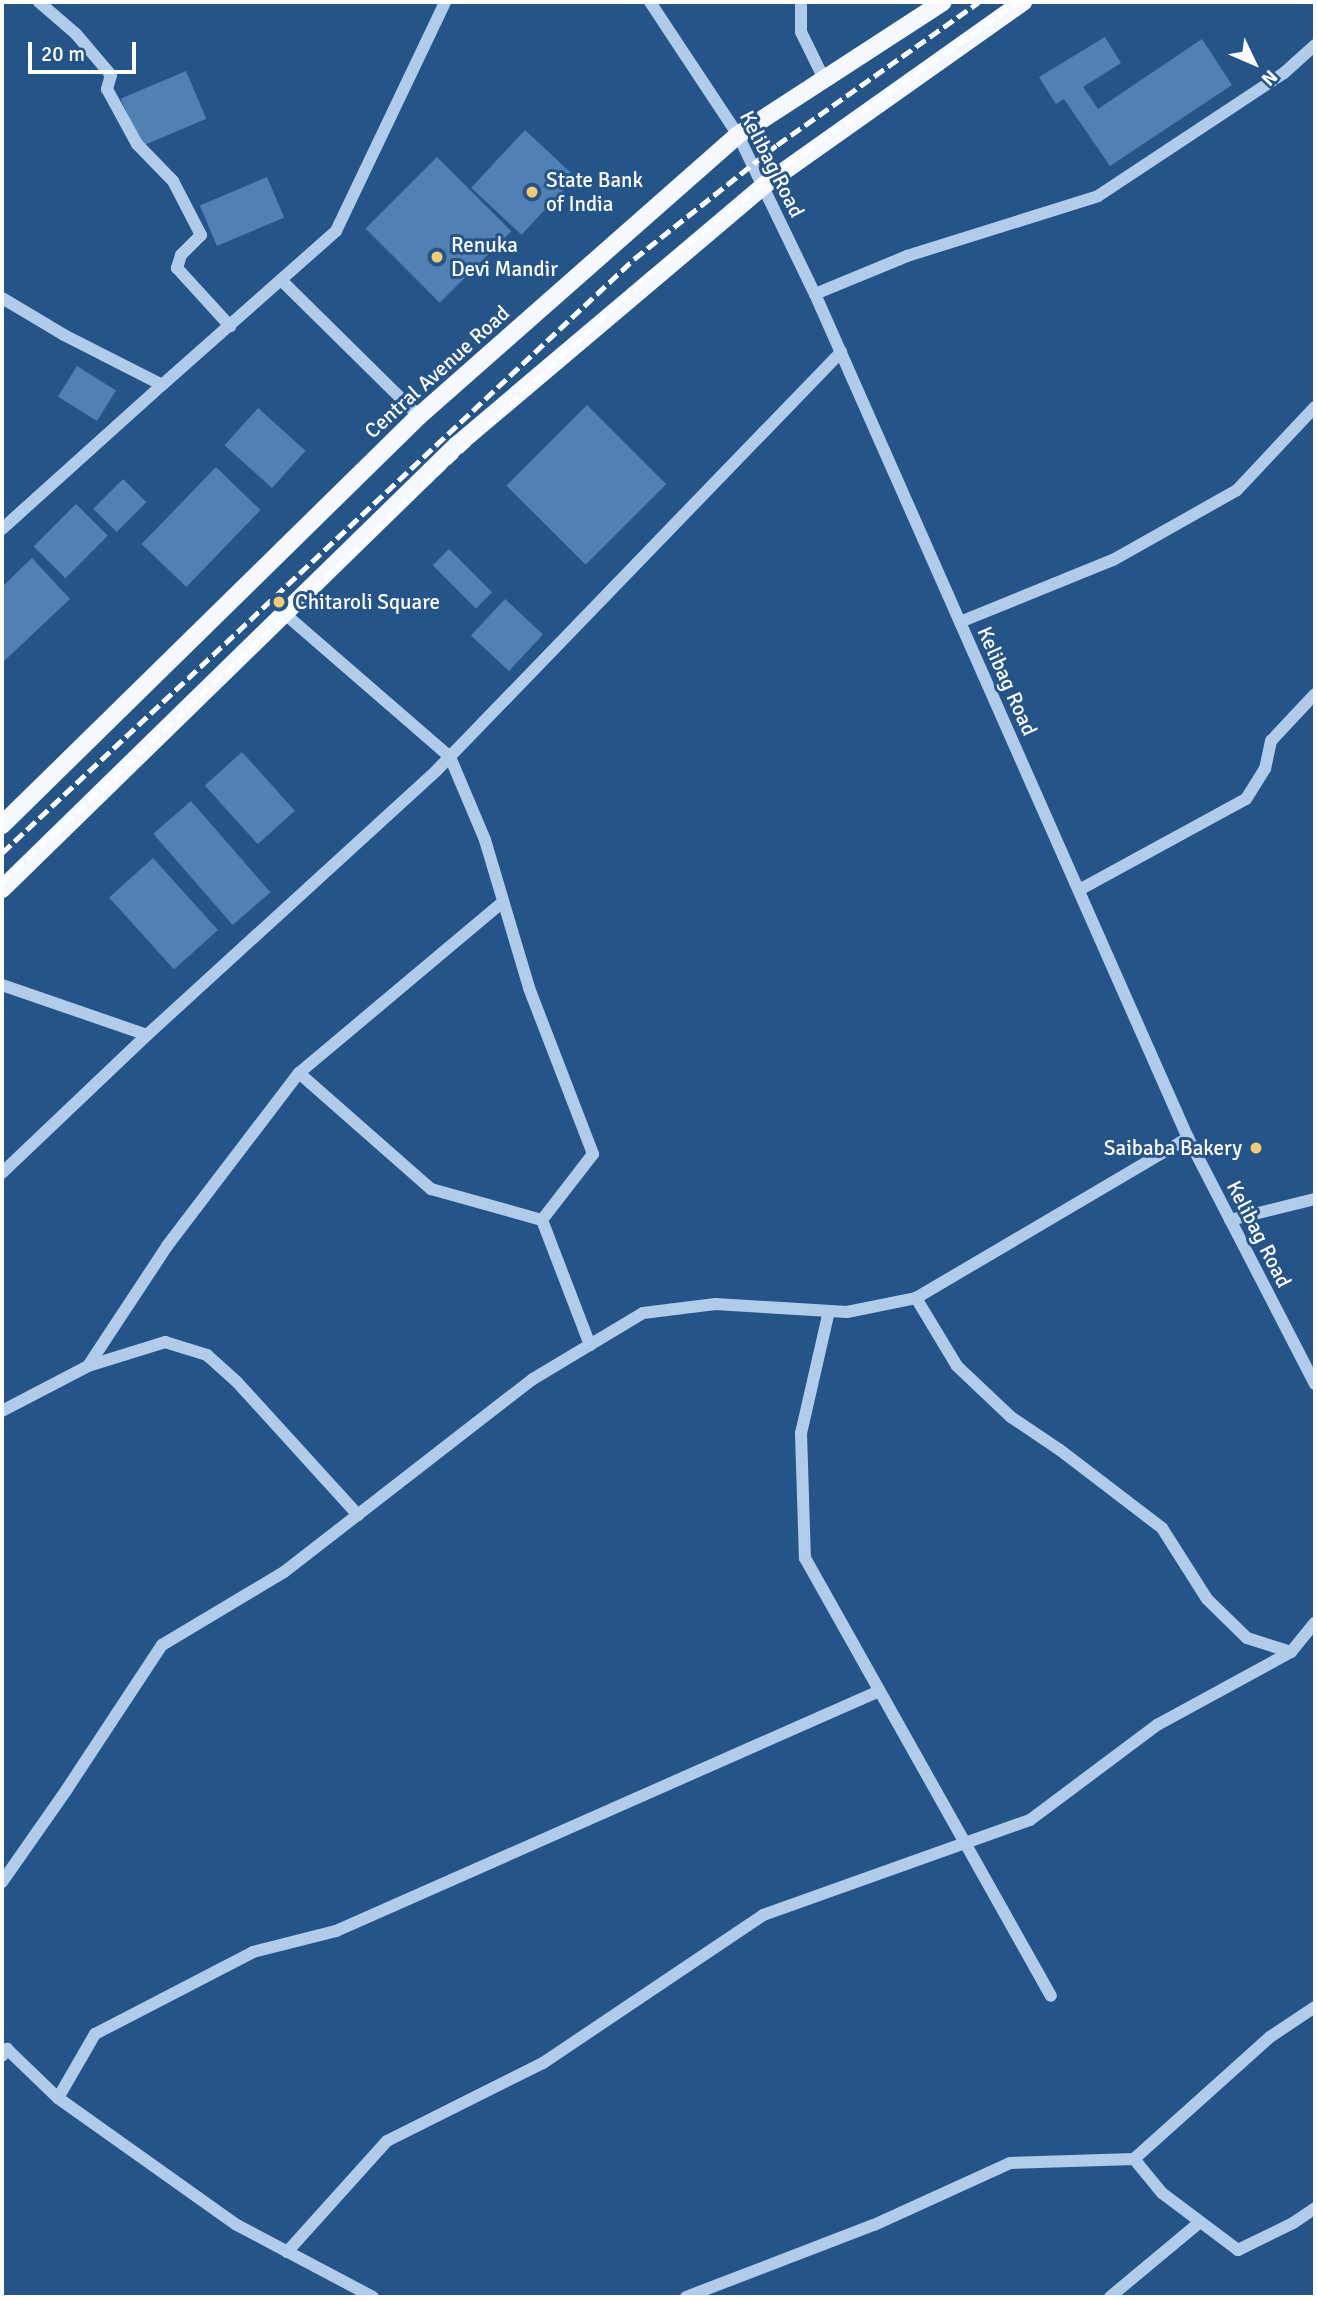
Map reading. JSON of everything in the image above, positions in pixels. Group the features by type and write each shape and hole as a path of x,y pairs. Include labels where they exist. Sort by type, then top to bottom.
{"main road":[{"name":"Central Avenue Road","path":"2,825 419,416 738,135 943,2"},
{"path":"2,889 457,445 763,186 1023,2"}],"street":[{"path":"39,2 76,34 111,75 107,89 137,144 173,181 201,236 181,255 177,268 230,326"},
{"path":"2,529 336,231 445,2"},
{"name":"Kelibag Road","path":"650,2 738,135 815,294 1188,1138 1315,1384"},
{"path":"801,2 801,32 825,81"},
{"path":"815,294 907,256 1098,196 1284,73 1315,45"},
{"path":"281,280 419,416"},
{"path":"2,298 64,335 162,385"},
{"path":"2,1173 147,1035 450,757 841,352"},
{"path":"960,622 1113,560 1237,491 1315,407"},
{"path":"285,614 450,757 485,840 529,988 593,1154 542,1220"},
{"path":"1079,890 1246,799 1265,769 1271,741 1315,695"},
{"path":"88,1366 167,1246 299,1073 503,902"},
{"path":"2,985 147,1035"},
{"path":"299,1073 431,1189 542,1220"},
{"path":"2,1882 162,1645 284,1572 533,1379 643,1313 715,1304 847,1312 916,1298 1188,1138"},
{"path":"1230,1220 1315,1199"},
{"path":"542,1220 590,1345"},
{"path":"916,1298 957,1366 1011,1417 1060,1450 1162,1528 1207,1599 1247,1638 1291,1652"},
{"path":"829,1311 801,1433 805,1558 1051,1996"},
{"path":"2,1411 88,1366 166,1342 207,1355 237,1381 358,1515"},
{"path":"287,2252 387,2141 543,2063 763,1914 1030,1820 1157,1724 1291,1652 1315,1622"},
{"path":"58,2098 95,2034 253,1952 336,1931 879,1691"},
{"path":"686,2297 874,2225 1010,2163 1134,2159 1270,2037 1315,2007"},
{"path":"4,2049 58,2098 237,2225 373,2297"},
{"path":"1134,2159 1162,2193 1238,2250 1293,2223 1315,2208"},
{"path":"1110,2297 1200,2221"}],"building":[{"path":"1105,37 1121,63 1083,87 1098,109 1202,39 1232,85 1110,166 1064,99 1056,104 1039,77"},
{"path":"186,71 206,119 141,147 121,99"},
{"path":"525,130 575,177 522,235 471,188"},
{"path":"437,157 511,231 440,303 366,228"},
{"path":"267,177 284,218 217,246 200,206"},
{"path":"77,366 116,390 97,421 58,397"},
{"path":"587,405 666,484 586,565 506,486"},
{"path":"258,408 306,451 272,488 225,445"},
{"path":"216,467 261,510 186,587 142,544"},
{"path":"123,479 146,502 117,532 93,509"},
{"path":"76,504 108,536 65,578 34,546"},
{"path":"449,549 492,592 476,608 433,565"},
{"path":"32,558 70,599 2,663 2,587"},
{"path":"505,599 543,634 509,671 471,636"},
{"path":"242,752 295,811 258,844 205,785"},
{"path":"191,801 270,892 233,925 153,834"},
{"path":"153,858 218,930 174,970 109,897"}],"railway":[{"path":"2,853 634,259 777,145 979,2"},
{"path":"2,882 648,275 790,162 1018,2"}],"place":[{"name":"State Bank of India","path":"532,192"},
{"name":"Renuka Devi Mandir","path":"437,257"},
{"name":"Chitaroli Square","path":"279,602"},
{"name":"Saibaba Bakery","path":"1256,1148"}]}
